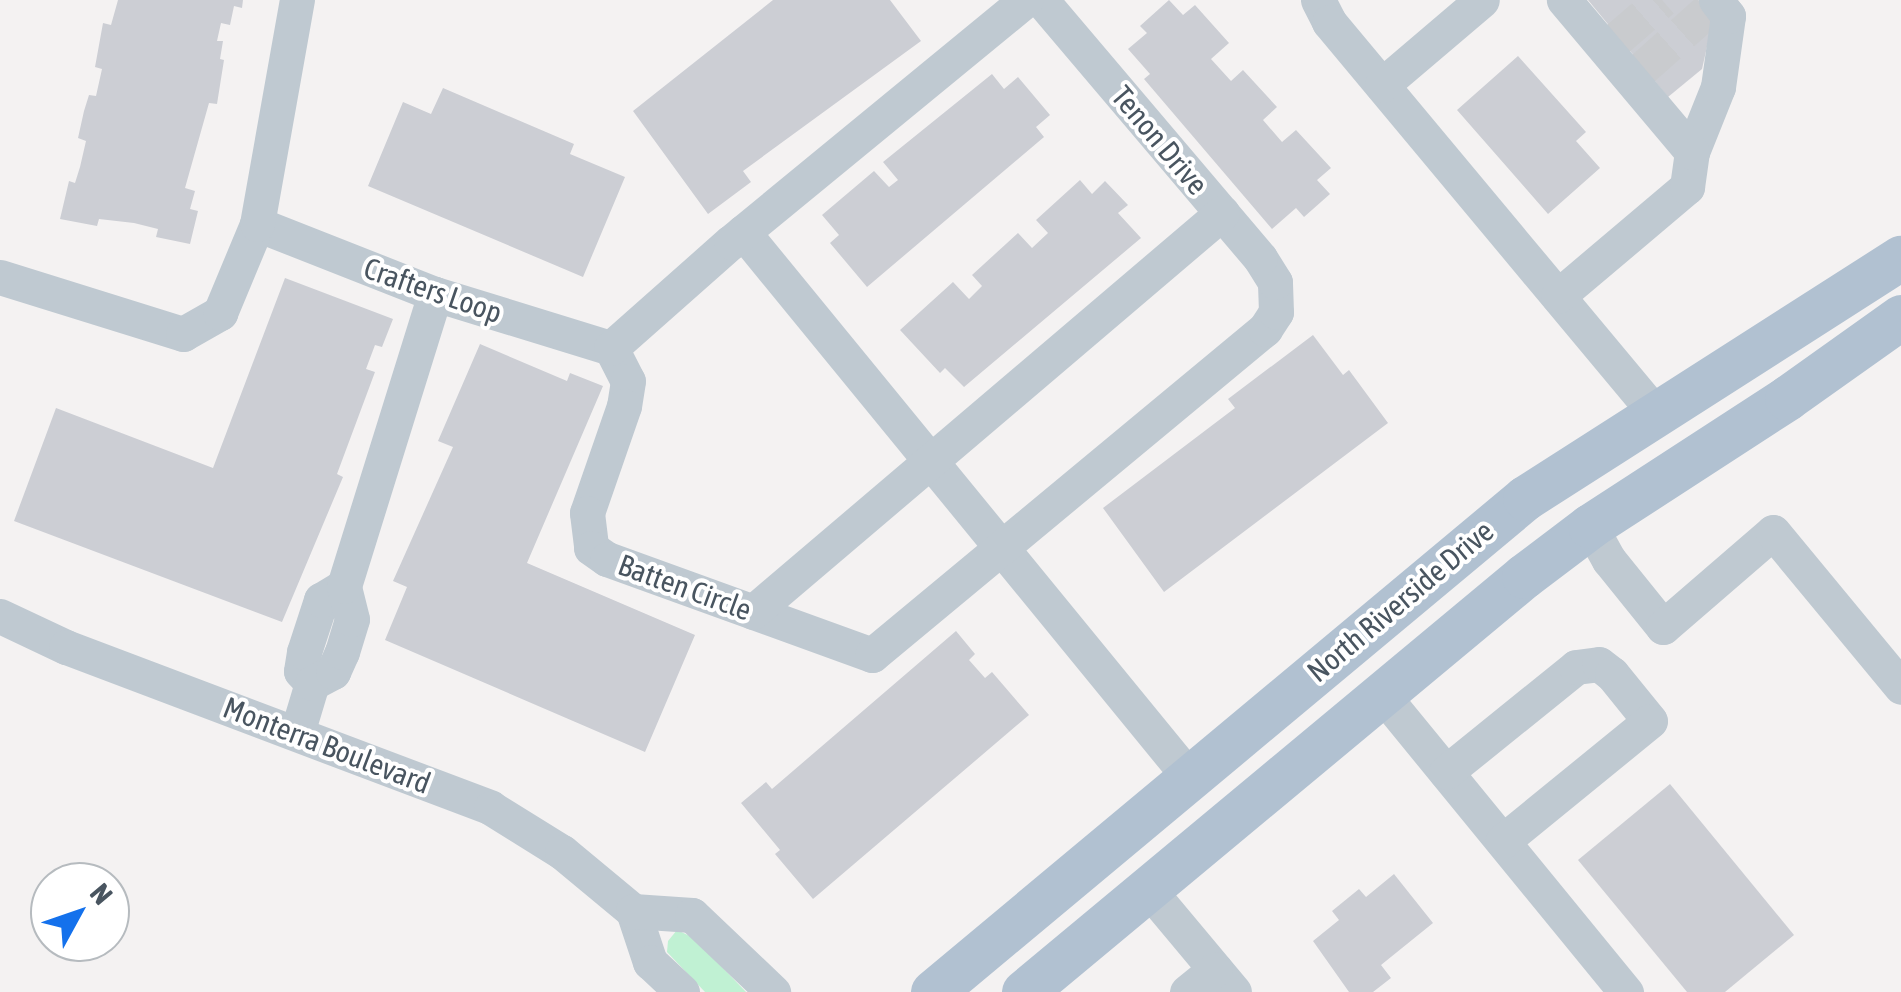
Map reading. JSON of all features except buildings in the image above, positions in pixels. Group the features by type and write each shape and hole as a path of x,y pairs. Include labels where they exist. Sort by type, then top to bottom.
{"main road":[{"name":"North Riverside Drive","path":"933,992 1525,498 1901,258"},
{"name":"North Riverside Drive","path":"1024,992 1590,526 1787,398 1901,317"}],"street":[{"path":"0,277 183,334 220,312 257,224 297,0"},
{"path":"611,348 743,232 1026,0"},
{"name":"Tenon Drive","path":"1041,0 1276,282"},
{"path":"1318,0 1329,22 1656,414"},
{"path":"1382,85 1482,0"},
{"path":"1570,2 1637,74 1692,152"},
{"path":"1558,296 1687,187 1692,152 1718,86 1728,16 1714,4"},
{"path":"754,612 1222,213"},
{"name":"Crafters Loop","path":"257,224 435,294 611,348"},
{"path":"743,232 1189,777"},
{"name":"Batten Circle","path":"611,348 628,381 624,406 587,513 591,548 607,559 872,655 1265,329 1276,312 1276,282"},
{"path":"297,733 312,683 301,670 304,652 321,600 344,586 435,294"},
{"path":"1590,526 1609,560 1662,627 1773,532 1901,687"},
{"name":"Monterra Boulevard","path":"0,616 66,647 491,808 562,852 634,911"},
{"path":"1446,772 1576,667 1599,664 1612,674 1650,721 1503,841"},
{"path":"1382,694 1626,992"},
{"path":"1148,889 1225,981 1187,992"},
{"path":"682,992 650,962 634,911 692,915 773,992"}],"green space":[{"path":"677,930 694,938 746,992 705,992 667,952 668,941"}],"tunnel":[{"path":"1617,39 1662,0"},
{"path":"1643,68 1708,10"}]}
